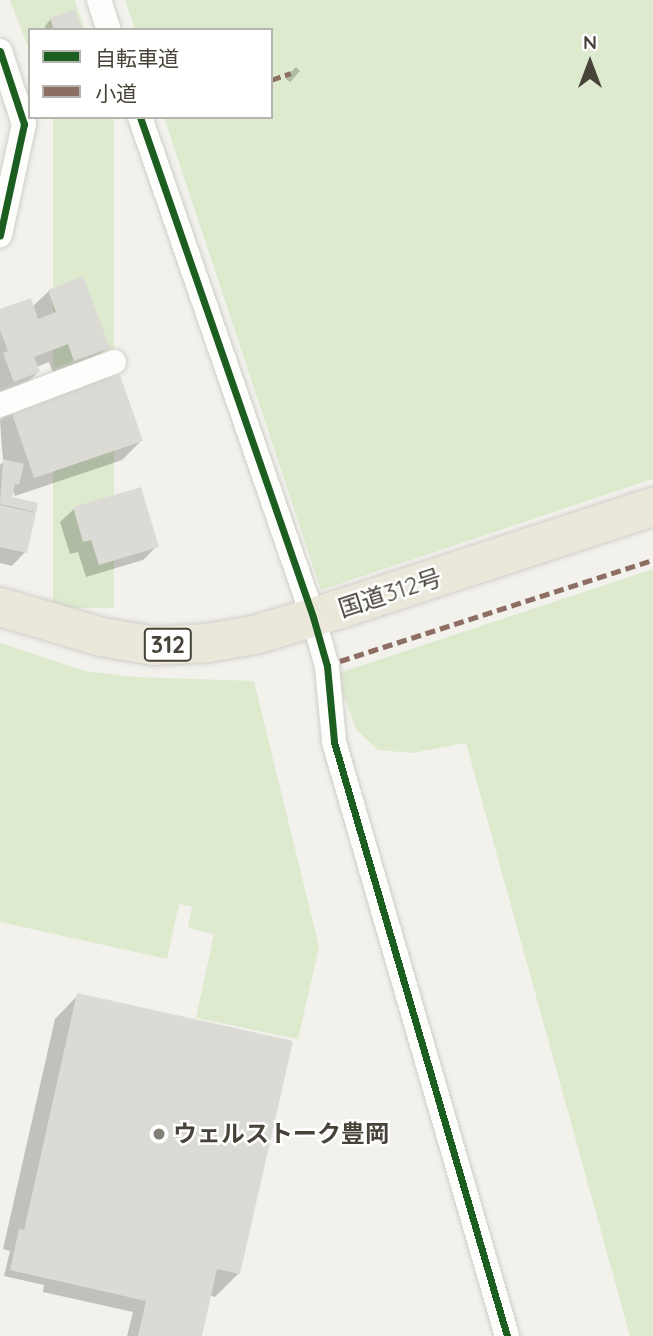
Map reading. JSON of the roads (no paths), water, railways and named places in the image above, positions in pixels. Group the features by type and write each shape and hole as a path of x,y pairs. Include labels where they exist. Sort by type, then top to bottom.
{"highway":[{"name":"国道312号","path":"0,607 102,637 154,646 207,643 255,635 325,614 653,507"}],"street":[{"path":"0,51 24,124 0,235"},
{"path":"141,119 325,614 334,742 507,1336"},
{"path":"0,405 114,362"}],"place":[{"name":"ウェルストーク豊岡","path":"159,1134"}]}
